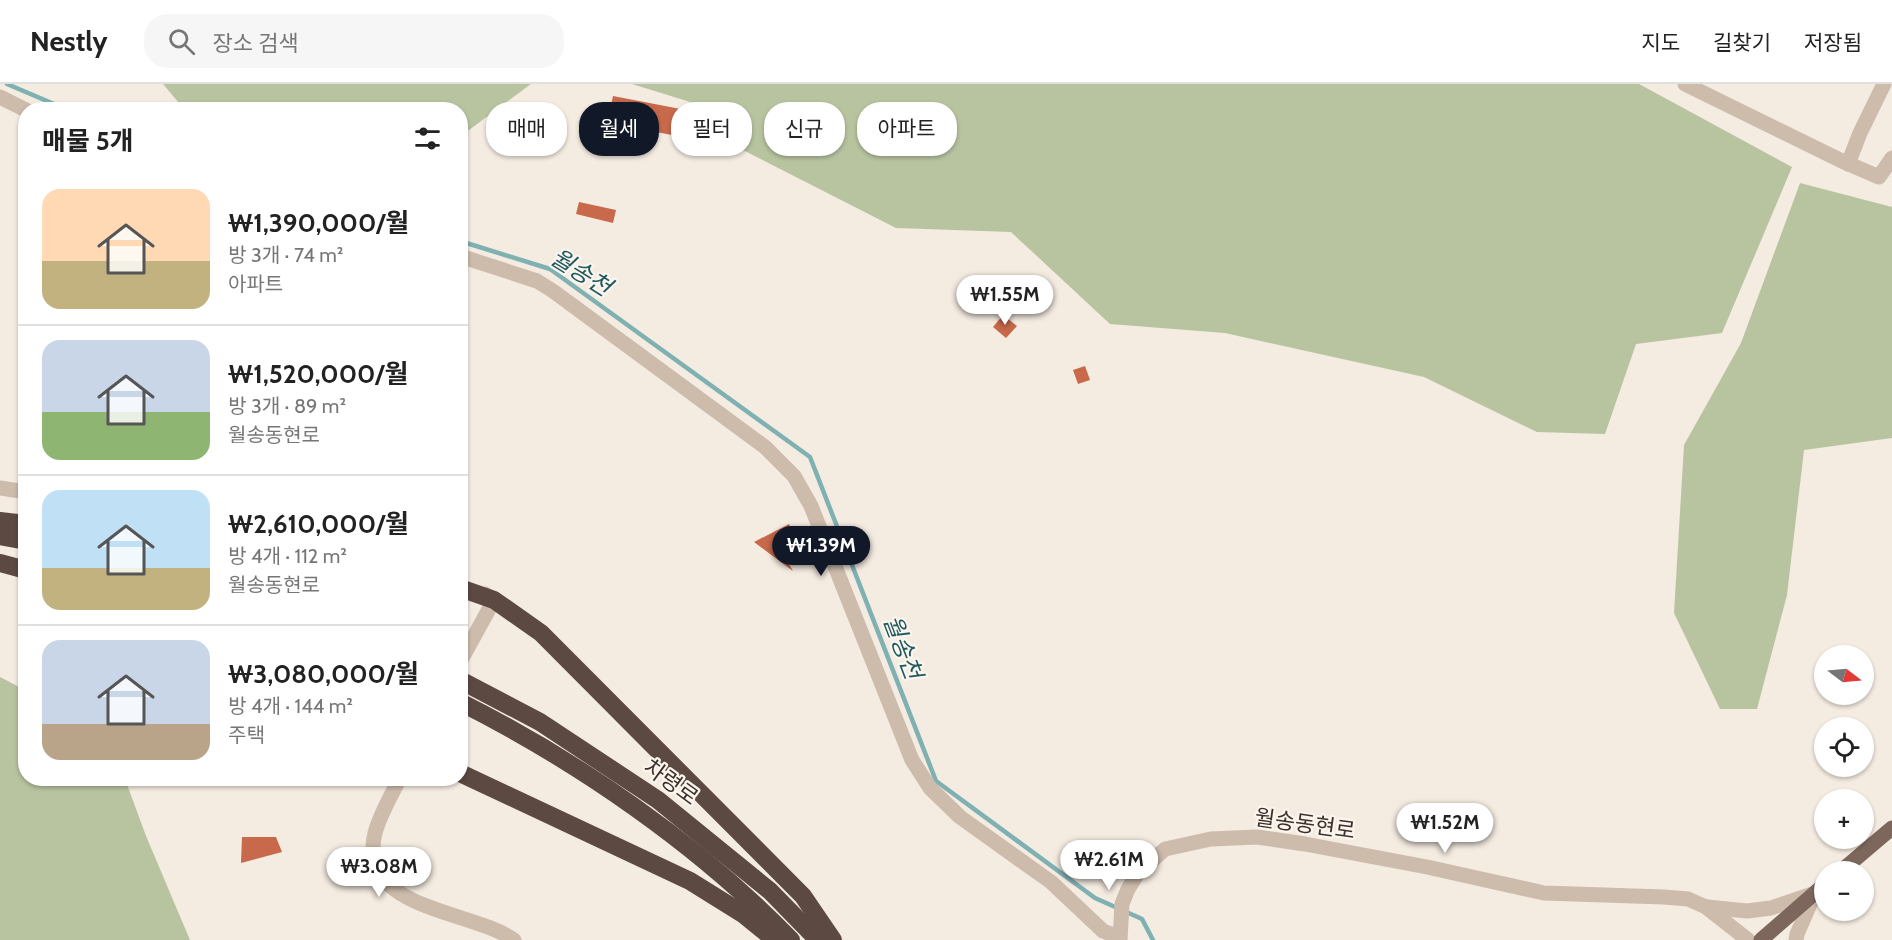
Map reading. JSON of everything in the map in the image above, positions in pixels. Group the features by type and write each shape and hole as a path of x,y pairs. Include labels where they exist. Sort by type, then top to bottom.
{"highway":[{"path":"0,521 18,523"},
{"path":"0,536 18,539"},
{"path":"0,555 18,558"},
{"path":"0,563 18,568"},
{"path":"468,591 494,600 541,633 803,896 833,940"},
{"name":"차령로","path":"468,684 540,722 658,800 770,891 818,940"},
{"name":"차령로","path":"468,706 530,739 646,815 757,905 791,940"},
{"path":"468,777 690,881 743,914 775,940"}],"main road":[{"path":"1853,861 1892,828"},
{"path":"1761,940 1814,893"}],"street":[{"path":"1685,84 1879,177 1892,158"},
{"path":"1848,164 1884,84"},
{"path":"0,97 18,106"},
{"path":"468,259 537,281 554,291 765,447 794,476 811,506 912,760 930,788 960,818 1051,882 1102,931 1120,933"},
{"path":"0,488 18,491"},
{"path":"468,585 494,600 468,647"},
{"path":"396,786 375,832 372,852 378,869 388,884 405,898 479,924 514,940"},
{"name":"월송동현로","path":"1120,933 1122,904 1128,889 1138,873 1165,849 1211,839 1257,837 1427,867 1544,893 1688,899 1706,907 1748,940"},
{"path":"1706,907 1747,911 1771,908 1814,891"},
{"path":"1796,940 1814,899"}],"green space":[{"path":"163,84 531,84 507,102 486,102 486,117 468,131 468,102 178,102"},
{"path":"632,84 1639,84 1792,167 1722,333 1636,344 1605,434 1537,432 1424,377 1225,333 1110,324 1011,232 896,228 752,155 752,102 690,102"},
{"path":"1800,183 1892,207 1892,438 1804,450 1787,595 1757,709 1720,709 1674,613 1684,445 1741,343"},
{"path":"0,677 18,686 18,786 128,786 190,940 0,940"}],"building":[{"path":"613,96 644,102 612,102"},
{"path":"659,105 671,107 671,135 659,133"},
{"path":"579,202 616,210 613,223 576,214"},
{"path":"1003,315 1017,326 1006,338 993,327"},
{"path":"1085,366 1090,380 1078,384 1073,370"},
{"path":"789,524 796,538 779,547 793,571 754,542"},
{"path":"242,837 276,837 282,852 241,863"}],"waterway":[{"name":"월송천","path":"7,84 49,102"},
{"name":"월송천","path":"468,243 550,269 810,457 936,781 1095,898 1142,919 1153,940"}]}
